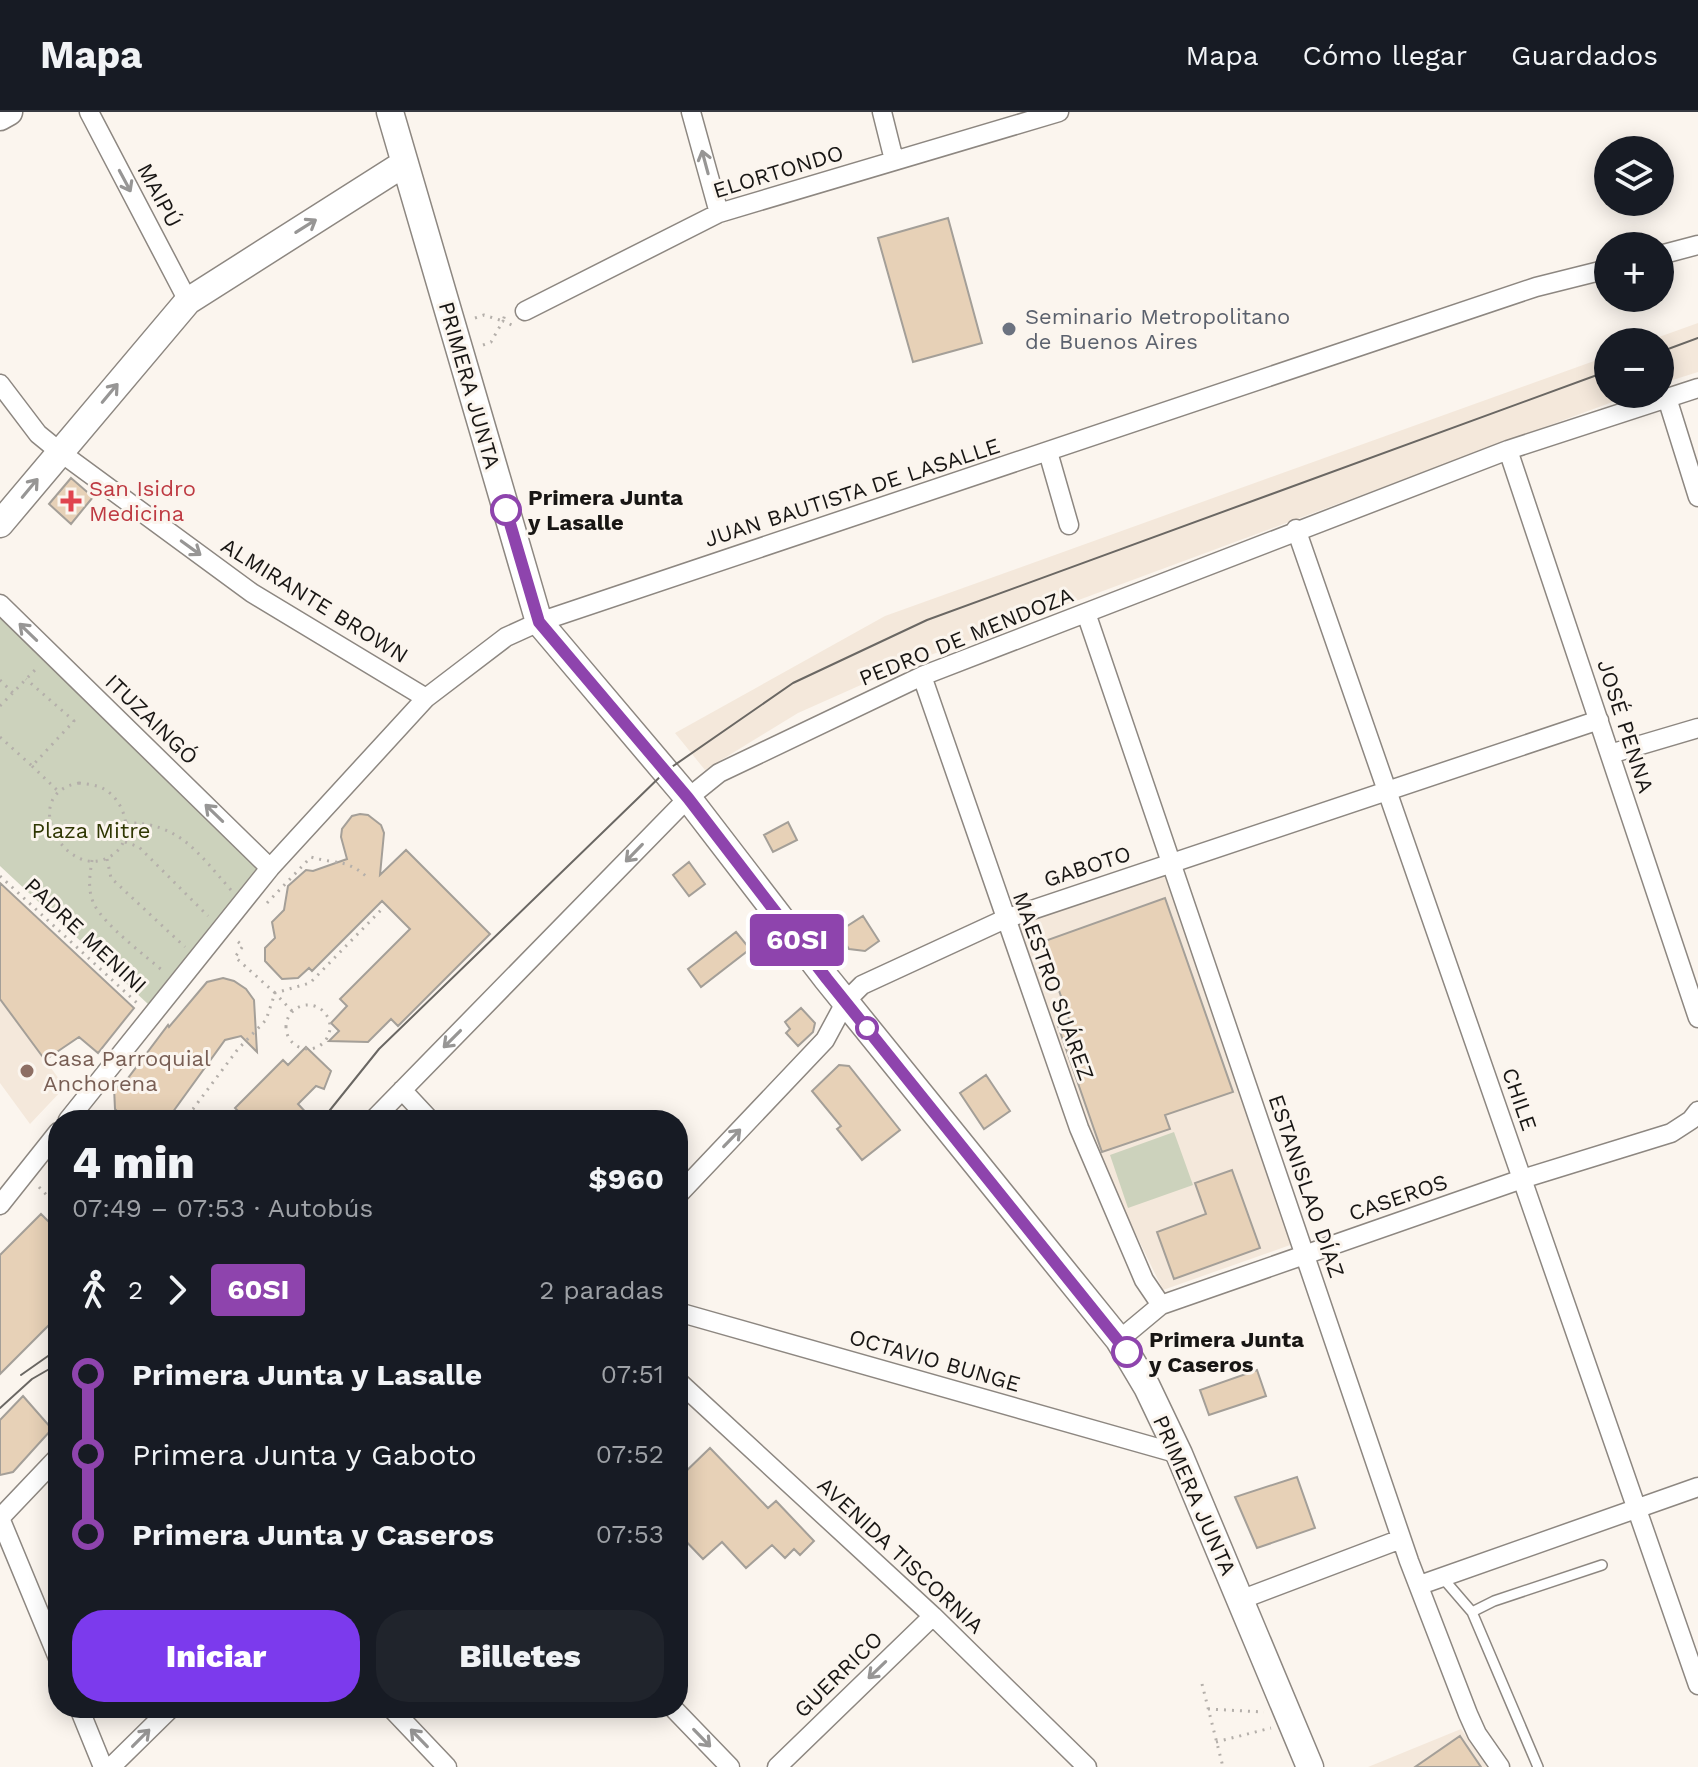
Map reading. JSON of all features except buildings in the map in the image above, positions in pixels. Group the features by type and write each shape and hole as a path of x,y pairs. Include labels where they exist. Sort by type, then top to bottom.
{"street":[{"path":"0,117 9,112"},
{"name":"MAIPÚ","path":"89,112 188,301"},
{"name":"PRIMERA JUNTA","path":"390,112 539,622 688,798 846,1001 1119,1340 1147,1387 1179,1454 1307,1764"},
{"path":"691,112 719,213"},
{"path":"882,112 894,160"},
{"name":"ELORTONDO","path":"517,314 719,213 1059,112"},
{"path":"0,524 188,301 405,163"},
{"path":"1674,251 1698,245"},
{"name":"JUAN BAUTISTA DE LASALLE","path":"76,1110 270,868 426,698 506,637 539,622 1536,287 1594,272"},
{"name":"ALMIRANTE BROWN","path":"0,384 38,434 60,452 252,593 426,698"},
{"name":"PEDRO DE MENDOZA","path":"1674,396 1698,388"},
{"name":"PEDRO DE MENDOZA","path":"384,1110 688,798 719,773 922,676 1296,529 1508,450 1636,408"},
{"path":"1670,408 1698,497"},
{"name":"JOSÉ PENNA","path":"1508,450 1698,1018"},
{"path":"1048,452 1069,525"},
{"name":"CHILE","path":"1296,529 1698,1685"},
{"name":"ITUZAINGÓ","path":"0,604 270,868"},
{"name":"ESTANISLAO DÍAZ","path":"1086,613 1401,1539 1468,1714 1477,1734 1500,1767"},
{"name":"MAESTRO SUÁREZ","path":"922,676 1079,1128 1144,1280 1161,1305"},
{"name":"GABOTO","path":"688,1184 825,1040 846,1001 862,985 1005,919 1599,720"},
{"path":"1610,754 1698,728"},
{"path":"402,1090 421,1110"},
{"name":"CASEROS","path":"1119,1340 1161,1305 1522,1179 1671,1133 1691,1120 1698,1111"},
{"path":"0,1205 48,1145"},
{"name":"OCTAVIO BUNGE","path":"688,1315 1179,1454"},
{"name":"AVENIDA TISCORNIA","path":"688,1390 933,1616 1087,1767"},
{"path":"48,1468 0,1518 48,1634"},
{"path":"1420,1585 1698,1487"},
{"path":"1240,1600 1401,1539"},
{"name":"GUERRICO","path":"777,1767 933,1616"},
{"path":"83,1718 103,1767"},
{"path":"111,1767 161,1718"},
{"path":"400,1718 447,1767"},
{"path":"683,1718 730,1767"}],"lane":[{"path":"1472,1612 1494,1601 1602,1565"},
{"path":"1441,1576 1472,1612 1538,1767"}],"path":[{"path":"491,342 503,321 517,314"},
{"path":"484,315 503,321 517,314"},
{"path":"0,706 35,670"},
{"path":"26,679 74,721 32,766"},
{"path":"0,680 13,693"},
{"path":"0,737 59,792"},
{"path":"79,783 105,790 125,815 125,842 118,852 107,859 92,860 71,853 60,844 49,820 51,805 59,792 67,785 79,783"},
{"path":"126,823 146,822 169,829 192,845 231,890"},
{"path":"125,842 139,847 211,918"},
{"path":"267,903 311,857 356,866 369,879"},
{"path":"107,859 111,878 185,947"},
{"path":"92,860 88,882 94,905 164,972"},
{"name":"PADRE MENINI","path":"0,876 151,1016"},
{"path":"275,993 310,983 383,908"},
{"path":"234,938 243,946 235,957 292,1011"},
{"path":"192,1110 238,1049 266,1020 275,993"},
{"path":"311,1005 324,1011 330,1031 322,1044 308,1050 294,1045 285,1024 292,1011 311,1005"},
{"path":"36,1185 48,1197"},
{"path":"1202,1684 1223,1767"},
{"path":"1208,1709 1289,1718"},
{"path":"1216,1742 1289,1718"}],"shaded area":[{"path":"1698,323 1698,372 1674,380 1674,332"},
{"path":"1594,361 1596,408 917,660 798,713 705,770 675,733 885,616"},
{"path":"1167,874 1293,1244 1163,1290 1089,1138 1012,925"},
{"name":"Casa Parroquial Anchorena","path":"0,999 65,1087 30,1124 0,1083"},
{"path":"1461,1729 1487,1767 1368,1767"}],"green space":[{"name":"Plaza Mitre","path":"0,615 259,869 148,1004 0,866"},
{"path":"1174,1132 1193,1185 1128,1208 1110,1155"}],"tram line":[{"path":"1674,347 1698,338"},
{"path":"330,1110 379,1049 666,771 793,683 927,620 1594,376"},
{"path":"21,1375 48,1356"},
{"path":"0,1408 32,1379 48,1370"}],"bus line":[{"name":"60SI","path":"506,510 539,622 688,798 827,979 1127,1352"}],"place":[{"name":"Seminario Metropolitano de Buenos Aires","path":"1009,329"},
{"name":"San Isidro Medicina","path":"71,501"},
{"name":"Primera Junta y Lasalle","path":"506,510"},
{"name":"Casa Parroquial Anchorena","path":"27,1071"},
{"name":"Primera Junta y Caseros","path":"1127,1352"}]}
